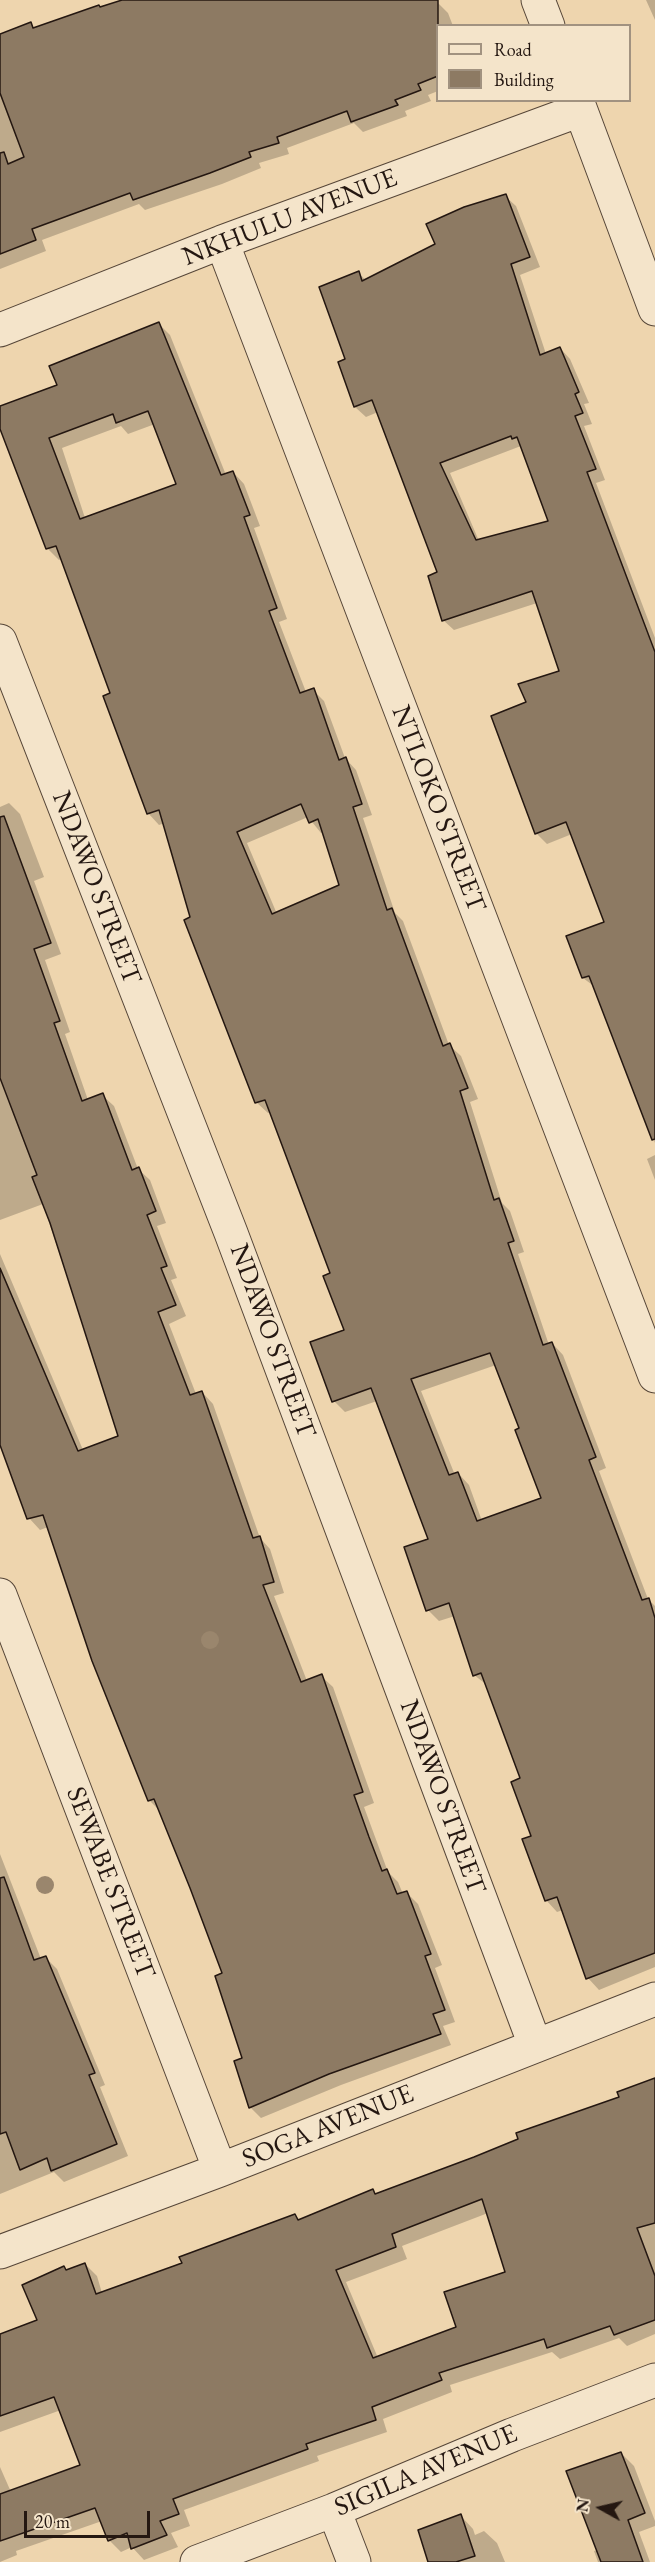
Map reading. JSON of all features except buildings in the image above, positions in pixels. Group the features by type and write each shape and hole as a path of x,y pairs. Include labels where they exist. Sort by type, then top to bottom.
{"street":[{"path":"538,0 547,24"},
{"path":"579,105 655,309"},
{"name":"NKHULU AVENUE","path":"0,330 579,105"},
{"name":"NTLOKO STREET","path":"222,242 655,1376"},
{"name":"NDAWO STREET","path":"0,641 231,1233 535,2045"},
{"name":"SEWABE STREET","path":"0,1595 220,2170"},
{"name":"SOGA AVENUE","path":"0,2252 220,2170 655,1999"},
{"name":"SIGILA AVENUE","path":"197,2562 334,2510 512,2435 655,2380"},
{"path":"334,2510 354,2562"}]}
